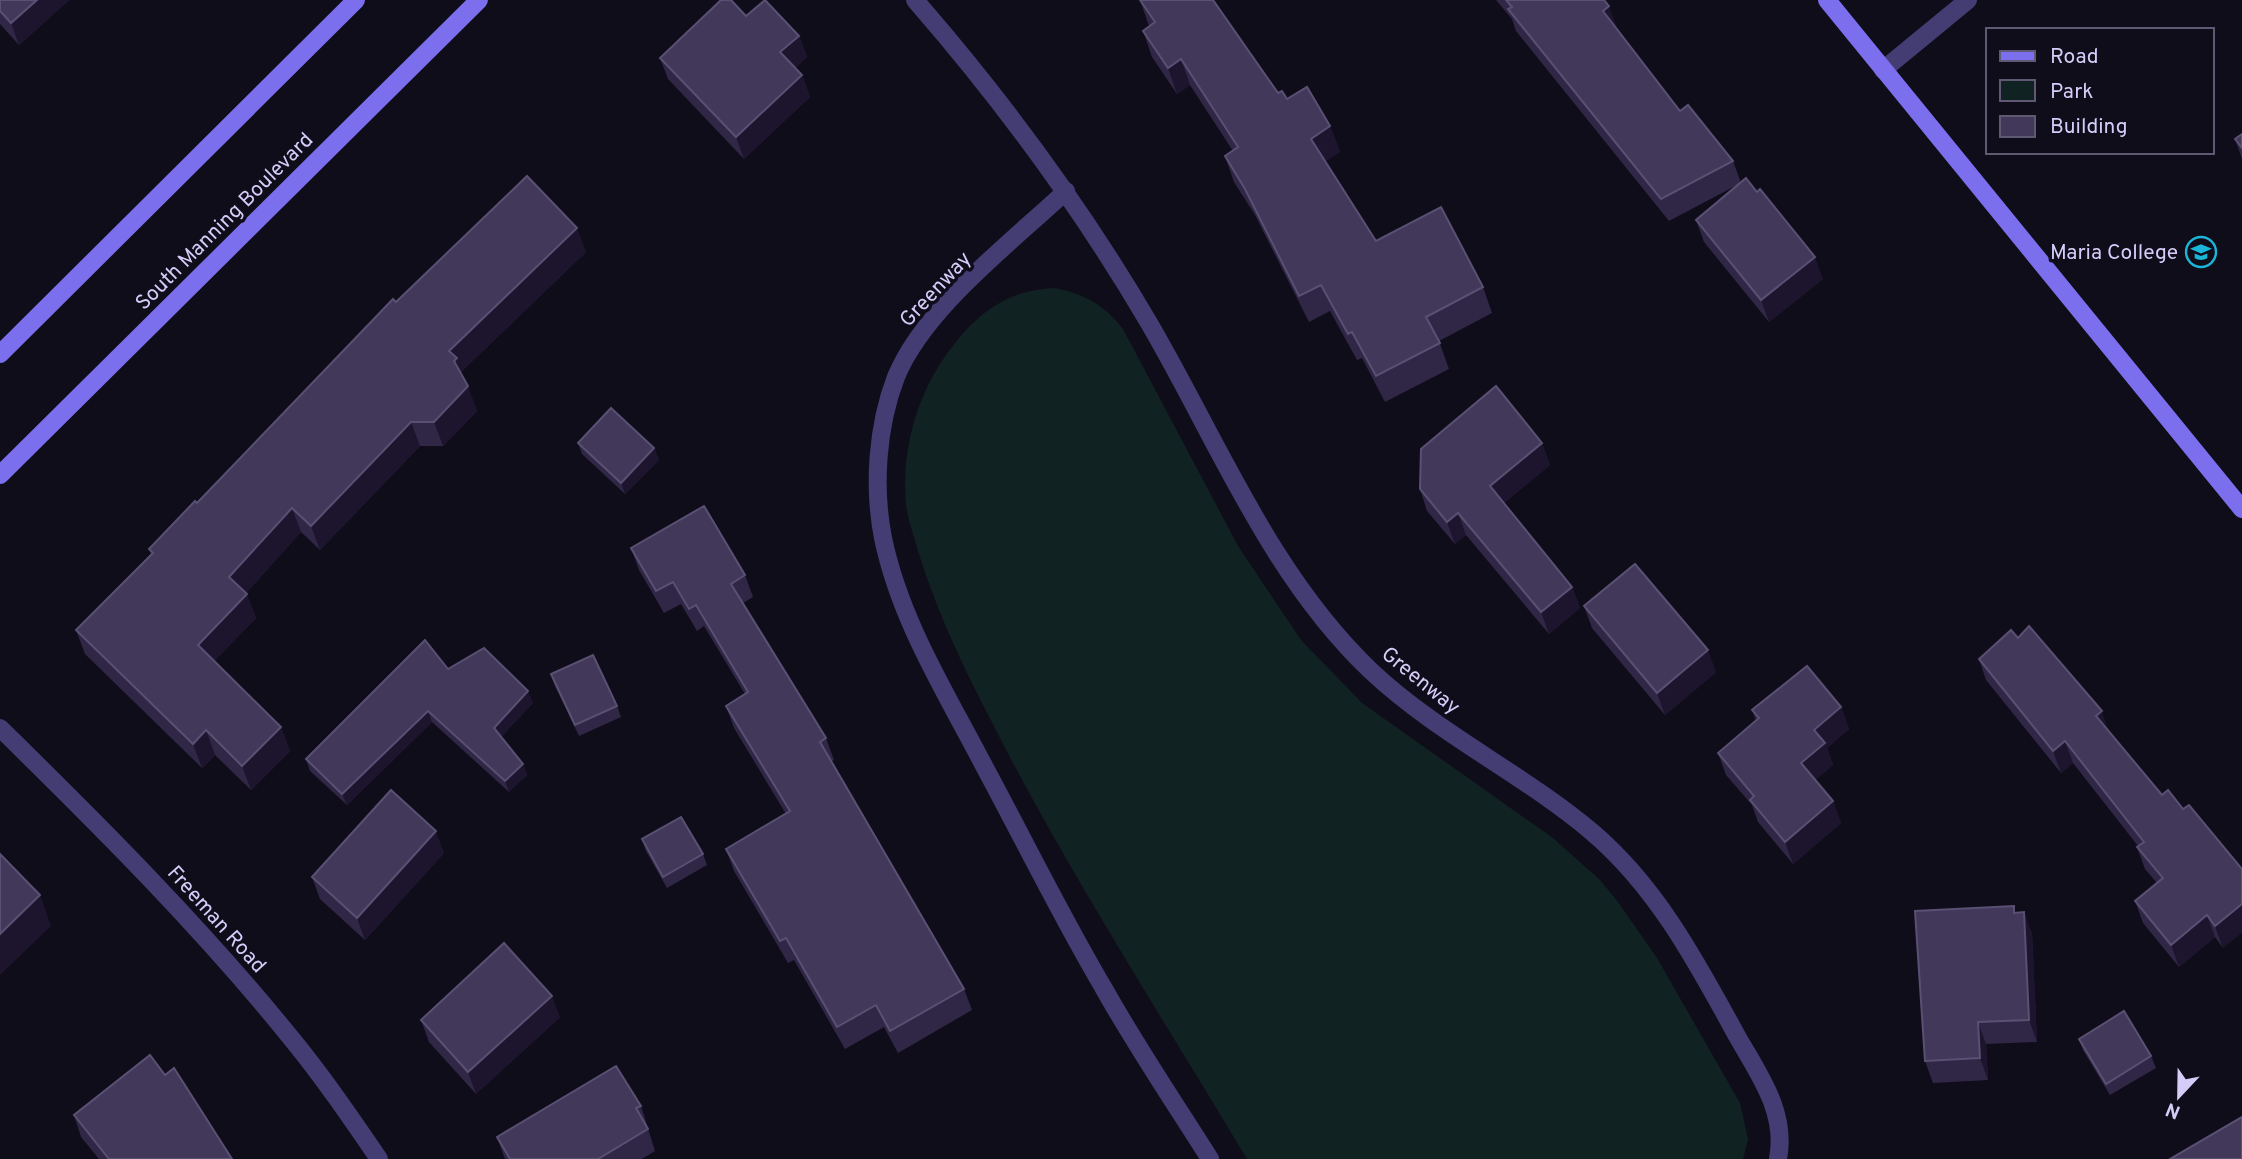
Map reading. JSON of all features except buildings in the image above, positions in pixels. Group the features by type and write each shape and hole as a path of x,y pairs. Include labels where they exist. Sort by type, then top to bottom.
{"street":[{"path":"0,354 356,0"},
{"name":"South Manning Boulevard","path":"0,475 479,0"},
{"name":"Greenway","path":"915,0 1023,130 1066,191 1150,326 1272,547 1337,636 1369,670 1430,720 1592,832 1645,885 1702,971 1773,1102 1779,1127 1778,1159"},
{"path":"1826,0 2242,509"},
{"path":"1883,70 1968,0"},
{"name":"Greenway","path":"1066,191 941,309 903,363 885,417 879,460 877,495 883,537 908,616 941,688 1103,987 1210,1159"},
{"name":"Freeman Road","path":"0,729 96,822 238,976 292,1040 379,1159"}],"green space":[{"path":"1053,288 1092,301 1123,329 1238,546 1301,640 1362,703 1553,838 1600,880 1618,902 1657,958 1740,1103 1748,1139 1743,1159 1247,1159 1108,931 1009,756 945,625 924,570 908,516 905,485 909,446 919,407 935,371 967,328 991,308 1019,294"}],"place":[{"name":"Maria College","path":"2201,252"}]}
